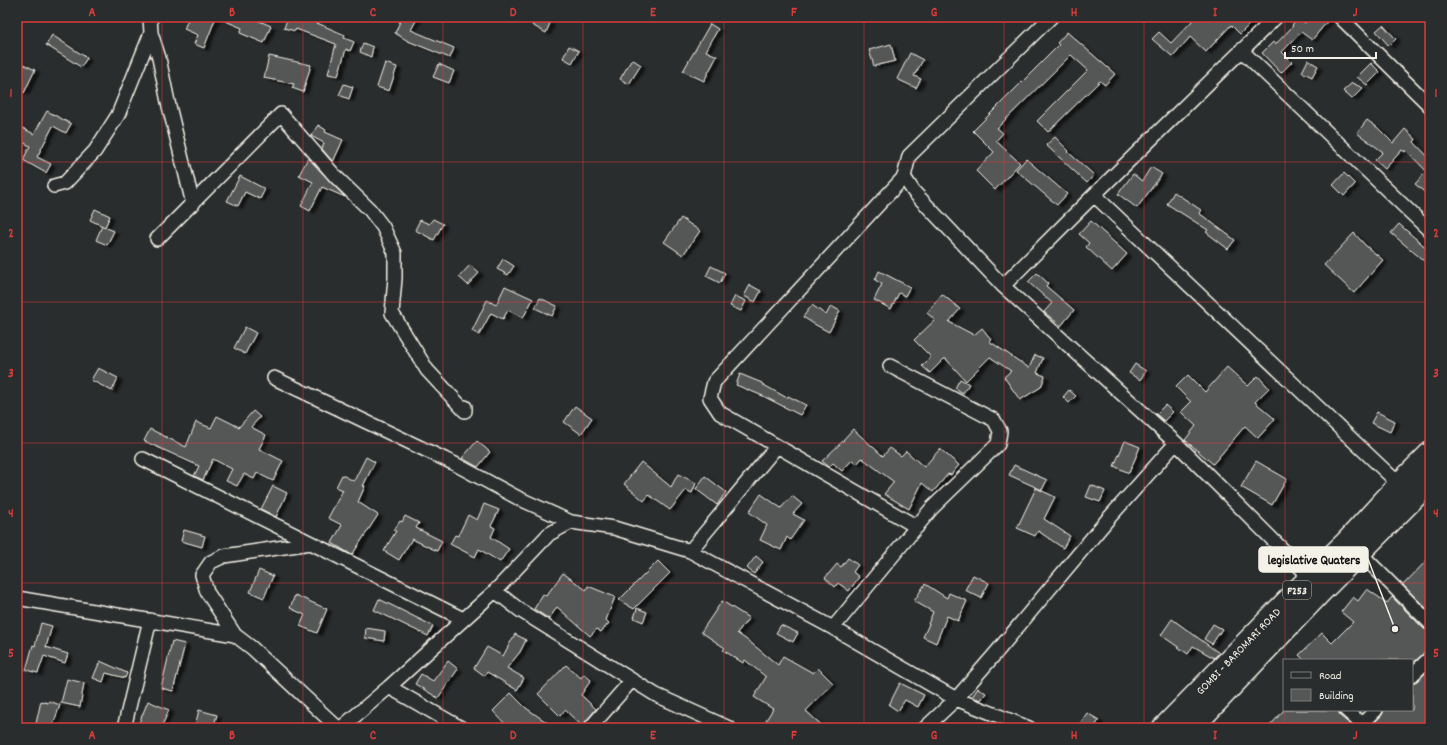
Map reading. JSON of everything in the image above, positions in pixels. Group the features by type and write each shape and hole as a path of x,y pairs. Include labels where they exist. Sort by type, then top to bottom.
{"main road":[{"name":"GOMBI - BAROMARI ROAD","path":"1192,728 1310,577 1347,541 1399,484 1430,453"},
{"name":"GOMBI - BAROMARI ROAD","path":"1163,728 1251,652 1360,553 1430,482"}],"street":[{"path":"150,17 151,33 159,58 168,102 193,204"},
{"path":"917,527 720,413 710,398 714,382 904,177 909,156 1051,17"},
{"path":"1003,286 1276,17"},
{"path":"1340,17 1430,106"},
{"path":"54,186 65,183 95,151 118,115 151,33"},
{"path":"1241,50 1430,231"},
{"path":"157,239 281,114 335,176 370,210 383,227 395,253 395,278 392,312 427,370 465,411 464,407"},
{"path":"904,177 914,192 1003,286 1176,443 1310,577"},
{"path":"1094,195 1399,484"},
{"path":"833,628 932,508 998,444 1000,431 994,420 890,366"},
{"path":"274,378 455,464 518,498 571,522 614,528 690,551 833,628 956,699 1029,728"},
{"path":"926,728 956,699 1108,519 1176,443"},
{"path":"690,551 777,446"},
{"path":"143,459 464,619"},
{"path":"341,728 389,687 495,591 549,534 571,522"},
{"path":"311,543 224,556 211,562 202,575 207,592 235,635 252,648 338,728"},
{"path":"1360,553 1430,623"},
{"path":"495,591 521,611 656,695 728,728"},
{"path":"17,598 235,635"},
{"path":"124,728 150,620"},
{"path":"1413,674 1430,658"},
{"path":"590,728 632,680"},
{"path":"389,687 461,728"},
{"path":"1347,711 1362,727 1375,711"}],"building":[{"path":"189,17 216,17 204,48 194,44 198,35 184,29"},
{"path":"216,17 259,17 257,20 271,26 264,43 240,33 242,28"},
{"path":"288,17 303,17 345,35 344,38 354,42 350,51 346,49 338,76 328,74 336,44 296,29 295,31 284,28"},
{"path":"402,17 418,17 411,30 454,48 450,58 408,41 395,33"},
{"path":"536,17 550,23 546,33 532,25"},
{"path":"1196,17 1246,17 1252,22 1240,34 1231,25 1206,52 1190,37 1173,57 1152,39 1159,32 1171,43"},
{"path":"1310,17 1331,17 1312,40 1301,32 1282,52 1292,62 1281,73 1262,53 1273,42 1275,45 1293,26 1292,25 1298,18 1305,23"},
{"path":"710,24 718,29 706,51 717,56 704,81 683,71"},
{"path":"1383,25 1396,39 1389,46 1376,31"},
{"path":"1067,32 1115,74 1105,85 1100,81 1048,132 1037,121 1088,70 1071,55 997,128 1003,133 996,141 1020,163 995,190 976,171 994,152 973,131 1059,45 1057,43"},
{"path":"52,35 87,58 81,67 46,45"},
{"path":"363,43 373,47 371,57 360,52"},
{"path":"891,44 895,61 874,66 869,50"},
{"path":"569,46 579,51 572,63 563,58"},
{"path":"910,53 923,60 914,76 921,79 916,88 897,79"},
{"path":"269,56 311,65 303,92 292,88 294,84 264,78"},
{"path":"632,59 641,65 629,84 620,79"},
{"path":"1308,60 1318,66 1312,77 1302,72"},
{"path":"17,61 35,70 24,93 17,89 17,82 21,74 17,72"},
{"path":"385,63 397,67 389,91 377,87"},
{"path":"1371,63 1380,72 1367,85 1357,77"},
{"path":"439,64 454,71 449,83 433,77"},
{"path":"1352,83 1363,88 1352,99 1343,91"},
{"path":"344,84 353,87 349,99 339,95"},
{"path":"47,111 71,124 66,133 53,126 37,157 51,164 46,173 23,160 30,146 17,139 17,125 34,134"},
{"path":"1367,120 1378,128 1393,143 1405,129 1416,139 1414,142 1430,159 1430,175 1406,150 1405,152 1402,150 1385,169 1375,160 1383,152 1357,133"},
{"path":"318,125 326,130 325,132 343,140 333,162 322,149 324,143 311,136"},
{"path":"1055,137 1069,151 1068,152 1094,175 1087,183 1046,145"},
{"path":"308,158 345,197 322,187 310,211 301,206 313,182 299,175"},
{"path":"1026,159 1067,194 1057,205 1016,170"},
{"path":"1151,167 1162,174 1137,208 1118,194 1133,174 1142,181"},
{"path":"1344,173 1355,184 1344,196 1333,185"},
{"path":"1425,173 1430,177 1430,197 1415,184"},
{"path":"240,176 265,189 260,199 245,192 238,206 227,201"},
{"path":"1174,192 1201,210 1199,213 1235,240 1228,249 1206,232 1208,230 1167,204"},
{"path":"95,209 110,216 105,227 90,220"},
{"path":"681,218 700,231 683,255 664,242"},
{"path":"433,219 443,224 434,240 415,230 420,220 429,224"},
{"path":"1091,221 1127,254 1112,271 1086,247 1089,243 1079,234"},
{"path":"1399,224 1430,251 1430,266 1391,233"},
{"path":"102,226 114,231 107,245 96,240"},
{"path":"1354,233 1366,246 1383,260 1354,293 1324,265"},
{"path":"503,259 514,266 508,275 497,269"},
{"path":"470,265 479,273 468,285 459,277"},
{"path":"711,266 725,273 720,283 706,276"},
{"path":"879,271 910,287 905,296 899,293 891,309 874,300 882,284 875,280"},
{"path":"1037,273 1048,283 1046,286 1074,310 1061,326 1044,312 1052,303 1028,282"},
{"path":"750,285 761,291 755,302 744,296"},
{"path":"505,286 533,299 523,318 508,310 503,319 491,313 479,335 472,331 487,300 496,305"},
{"path":"942,294 960,309 949,322 974,335 982,328 991,339 989,341 1029,368 1035,355 1043,358 1037,373 1045,376 1041,387 1020,400 1004,377 1011,371 990,357 966,381 946,359 944,359 930,373 922,366 931,357 914,340 935,320 927,313"},
{"path":"735,296 746,301 741,311 730,306"},
{"path":"540,298 557,306 552,316 535,308"},
{"path":"812,305 826,315 831,306 840,311 829,332 803,317"},
{"path":"245,327 256,333 245,354 234,348"},
{"path":"1135,364 1146,371 1140,380 1129,373"},
{"path":"1227,367 1248,386 1258,376 1269,388 1255,402 1275,419 1258,438 1245,426 1213,464 1185,440 1196,426 1181,412 1191,402 1176,387 1188,375 1205,392"},
{"path":"98,368 118,378 112,391 91,380"},
{"path":"740,374 762,383 787,398 788,396 806,405 800,415 763,396 736,385"},
{"path":"960,379 969,384 963,393 955,388"},
{"path":"1069,390 1076,396 1069,403 1063,397"},
{"path":"1165,405 1173,412 1164,421 1156,414"},
{"path":"575,406 592,418 581,434 564,422"},
{"path":"253,411 260,417 251,427 266,435 259,449 283,461 273,481 257,473 254,479 244,474 237,486 226,481 232,469 213,459 203,480 194,476 199,466 144,441 150,429 186,447 196,422 211,428 217,416 239,427"},
{"path":"1377,412 1395,421 1390,432 1371,423"},
{"path":"853,429 883,456 890,448 901,456 906,451 924,467 940,449 959,465 951,475 948,474 933,492 922,483 909,509 884,494 894,482 862,458 857,464 852,460 842,471 833,463 829,467 822,461"},
{"path":"477,441 490,452 478,467 462,458"},
{"path":"1125,441 1140,447 1129,473 1114,466"},
{"path":"366,457 375,462 363,486 365,486 358,502 378,515 352,555 332,543 342,525 328,518 343,490 336,487 342,475 354,481"},
{"path":"1256,461 1287,479 1272,505 1241,487"},
{"path":"641,462 671,487 678,474 696,483 692,493 686,490 670,510 649,495 644,501 624,484"},
{"path":"1014,465 1047,480 1042,490 1009,475"},
{"path":"705,476 726,492 717,505 696,489"},
{"path":"1091,485 1105,491 1100,502 1086,497"},
{"path":"273,486 287,493 276,517 261,509"},
{"path":"1036,488 1055,497 1044,519 1070,536 1063,548 1038,531 1035,536 1017,528"},
{"path":"761,494 781,508 792,496 802,504 793,514 804,520 790,540 787,537 781,550 760,540 767,525 749,512"},
{"path":"484,504 499,510 491,526 495,528 491,537 509,549 500,562 479,549 475,557 450,544 455,535 458,536 468,515 477,520"},
{"path":"405,516 419,523 416,528 442,541 437,551 412,539 399,560 384,551 396,531 394,530 400,521 402,522"},
{"path":"184,530 205,536 202,547 181,541"},
{"path":"756,556 763,562 754,574 747,568"},
{"path":"1430,557 1430,612 1403,585"},
{"path":"848,558 858,565 853,572 859,577 849,591 838,583 835,587 825,578 837,564 841,567"},
{"path":"658,561 670,573 634,609 619,600"},
{"path":"259,570 273,576 264,598 250,592"},
{"path":"563,573 586,590 588,586 615,597 606,620 609,623 601,632 597,629 590,636 557,607 549,619 534,609 543,594 546,596"},
{"path":"973,575 989,583 981,598 965,590"},
{"path":"925,584 947,598 949,593 967,601 958,621 947,616 936,643 923,637 933,612 914,601"},
{"path":"1367,589 1387,603 1392,597 1424,629 1430,631 1430,650 1425,652 1413,663 1413,659 1303,659 1299,655 1322,633 1332,643 1353,622 1341,612 1353,597 1358,601"},
{"path":"295,595 327,609 317,633 300,626 305,615 290,608"},
{"path":"379,599 433,626 428,636 374,610"},
{"path":"722,601 749,618 737,633 778,665 783,656 813,673 818,668 833,683 806,711 825,728 777,728 766,720 773,709 754,697 766,677 745,660 743,663 723,650 725,648 701,632"},
{"path":"637,608 647,612 643,622 634,618"},
{"path":"1172,619 1219,653 1214,658 1193,646 1188,654 1161,635"},
{"path":"41,623 52,626 46,647 68,654 65,663 44,656 38,673 26,670 33,645 35,646"},
{"path":"1213,624 1222,629 1212,644 1204,639"},
{"path":"781,625 798,633 793,642 776,633"},
{"path":"366,628 385,631 384,641 365,638"},
{"path":"515,634 526,640 520,652 507,668 524,678 517,690 487,672 485,676 474,668 487,647 503,656"},
{"path":"172,641 185,644 173,691 161,688"},
{"path":"100,661 127,673 125,678 106,673 103,682 93,678"},
{"path":"448,661 458,669 438,698 415,684 421,674 433,681"},
{"path":"566,665 581,678 584,674 591,680 581,695 596,709 582,726 565,710 560,716 538,694"},
{"path":"1430,669 1430,728 1374,728 1373,724 1382,715 1384,711 1413,711 1413,683 1417,681"},
{"path":"67,679 84,683 80,707 61,703"},
{"path":"900,683 924,695 918,707 905,700 898,711 889,705"},
{"path":"978,688 986,693 981,700 972,697"},
{"path":"511,693 526,708 555,728 525,728 517,723 512,728 509,728 493,711"},
{"path":"41,701 48,703 49,701 60,705 52,728 35,728"},
{"path":"148,701 169,710 161,728 137,728"},
{"path":"199,710 217,715 213,728 201,728 195,726"},
{"path":"1283,711 1338,711 1340,716 1351,725 1350,728 1268,728"},
{"path":"1087,713 1099,720 1094,728 1077,728"}],"place":[{"name":"legislative Quaters","path":"1395,629"}]}
